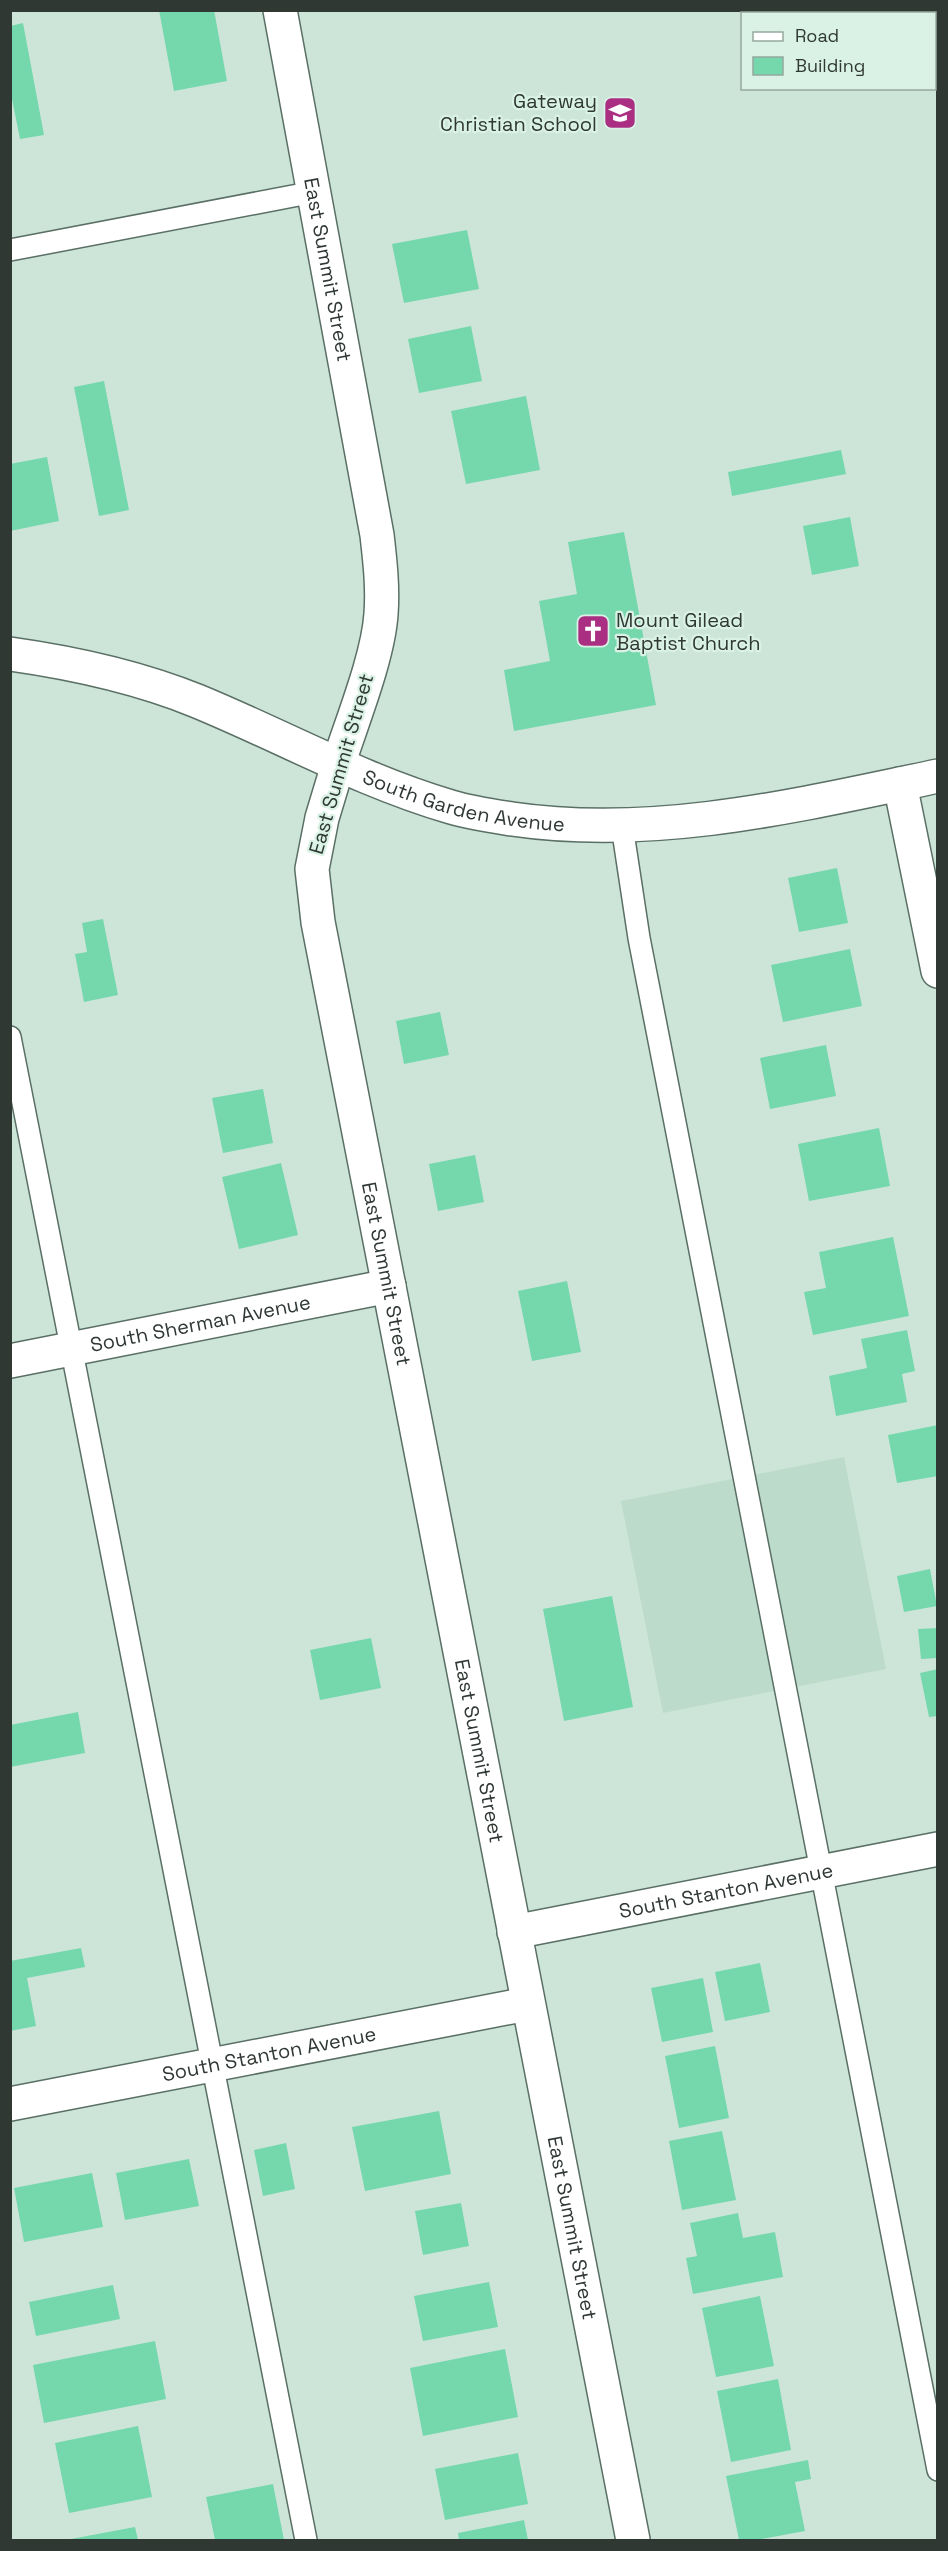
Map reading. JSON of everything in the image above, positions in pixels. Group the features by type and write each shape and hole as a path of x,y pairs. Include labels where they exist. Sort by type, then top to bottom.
{"street":[{"name":"East Summit Street","path":"280,10 377,535 382,581 381,616 374,652 338,765 314,852 313,890 527,2004 633,2541"},
{"name":"South Garden Avenue","path":"10,654 91,668 197,701 338,765 398,790 453,808 545,823 622,826 713,817 938,776"},
{"path":"900,784 938,971"},
{"name":"South Sherman Avenue","path":"10,1361 389,1286"},
{"name":"South Stanton Avenue","path":"514,1932 938,1849"},
{"name":"South Stanton Avenue","path":"10,2104 527,2004"}],"lane":[{"path":"10,250 314,192"},
{"path":"622,826 639,938 819,1872 938,2470"},
{"path":"10,1036 306,2541"}],"shaded area":[{"path":"844,1457 886,1669 663,1713 621,1501"}],"building":[{"path":"159,10 214,10 227,81 174,91"},
{"path":"23,23 44,135 20,139 10,89 10,26"},
{"path":"467,230 479,289 404,303 392,244"},
{"path":"471,326 482,381 419,393 408,339"},
{"path":"104,381 129,510 99,516 74,387"},
{"path":"526,396 540,470 466,484 451,411"},
{"path":"841,450 846,474 732,496 728,472"},
{"path":"47,457 59,521 10,531 10,464"},
{"path":"850,517 859,566 812,575 803,526"},
{"name":"Mount Gilead Baptist Church","path":"624,532 656,705 514,731 504,670 550,661 539,601 577,594 568,542"},
{"path":"837,868 848,923 799,932 788,878"},
{"path":"103,919 118,995 84,1002 75,954 87,952 82,923"},
{"path":"850,949 862,1006 783,1022 771,965"},
{"path":"440,1012 449,1055 404,1064 396,1021"},
{"path":"826,1045 836,1096 770,1109 760,1058"},
{"path":"263,1089 273,1143 223,1153 212,1098"},
{"path":"879,1128 890,1186 809,1201 798,1144"},
{"path":"475,1155 484,1202 438,1211 429,1164"},
{"path":"281,1163 298,1235 239,1249 222,1177"},
{"path":"893,1237 909,1316 813,1335 804,1292 826,1288 819,1252"},
{"path":"567,1281 581,1352 532,1361 518,1291"},
{"path":"907,1330 915,1371 902,1374 907,1402 836,1416 829,1376 867,1368 861,1339"},
{"path":"938,1425 938,1476 897,1483 888,1435"},
{"path":"930,1569 937,1606 904,1612 897,1576"},
{"path":"612,1596 633,1707 564,1721 543,1609"},
{"path":"938,1628 938,1658 921,1659 918,1629"},
{"path":"371,1638 381,1688 320,1700 310,1650"},
{"path":"938,1669 938,1716 929,1717 920,1673"},
{"path":"78,1712 85,1753 10,1767 10,1725"},
{"path":"81,1948 85,1967 27,1978 36,2026 10,2031 10,1961"},
{"path":"760,1963 770,2012 725,2021 715,1972"},
{"path":"703,1978 713,2032 662,2042 651,1988"},
{"path":"715,2046 729,2118 679,2128 665,2056"},
{"path":"439,2111 451,2174 365,2191 352,2127"},
{"path":"722,2131 736,2200 682,2210 669,2141"},
{"path":"286,2143 295,2189 263,2196 254,2150"},
{"path":"189,2159 199,2206 125,2220 116,2173"},
{"path":"92,2173 103,2227 24,2242 14,2188"},
{"path":"461,2203 469,2246 423,2255 415,2211"},
{"path":"738,2213 743,2238 775,2232 783,2277 693,2294 686,2258 697,2256 690,2223"},
{"path":"489,2282 498,2327 423,2341 414,2296"},
{"path":"113,2285 120,2319 36,2336 29,2302"},
{"path":"760,2296 774,2366 716,2377 702,2308"},
{"path":"155,2341 166,2399 44,2423 33,2365"},
{"path":"505,2349 518,2417 423,2436 410,2368"},
{"path":"778,2379 791,2450 731,2462 717,2391"},
{"path":"138,2426 152,2497 69,2513 55,2443"},
{"path":"518,2453 528,2504 445,2520 435,2469"},
{"path":"808,2460 811,2479 795,2482 805,2531 756,2540 739,2540 726,2476"},
{"path":"273,2484 284,2540 215,2540 206,2497"},
{"path":"524,2520 528,2540 459,2540 458,2533"},
{"path":"135,2527 138,2540 71,2540 71,2539"}],"place":[{"name":"Gateway Christian School","path":"620,113"},
{"name":"Mount Gilead Baptist Church","path":"593,631"}]}
